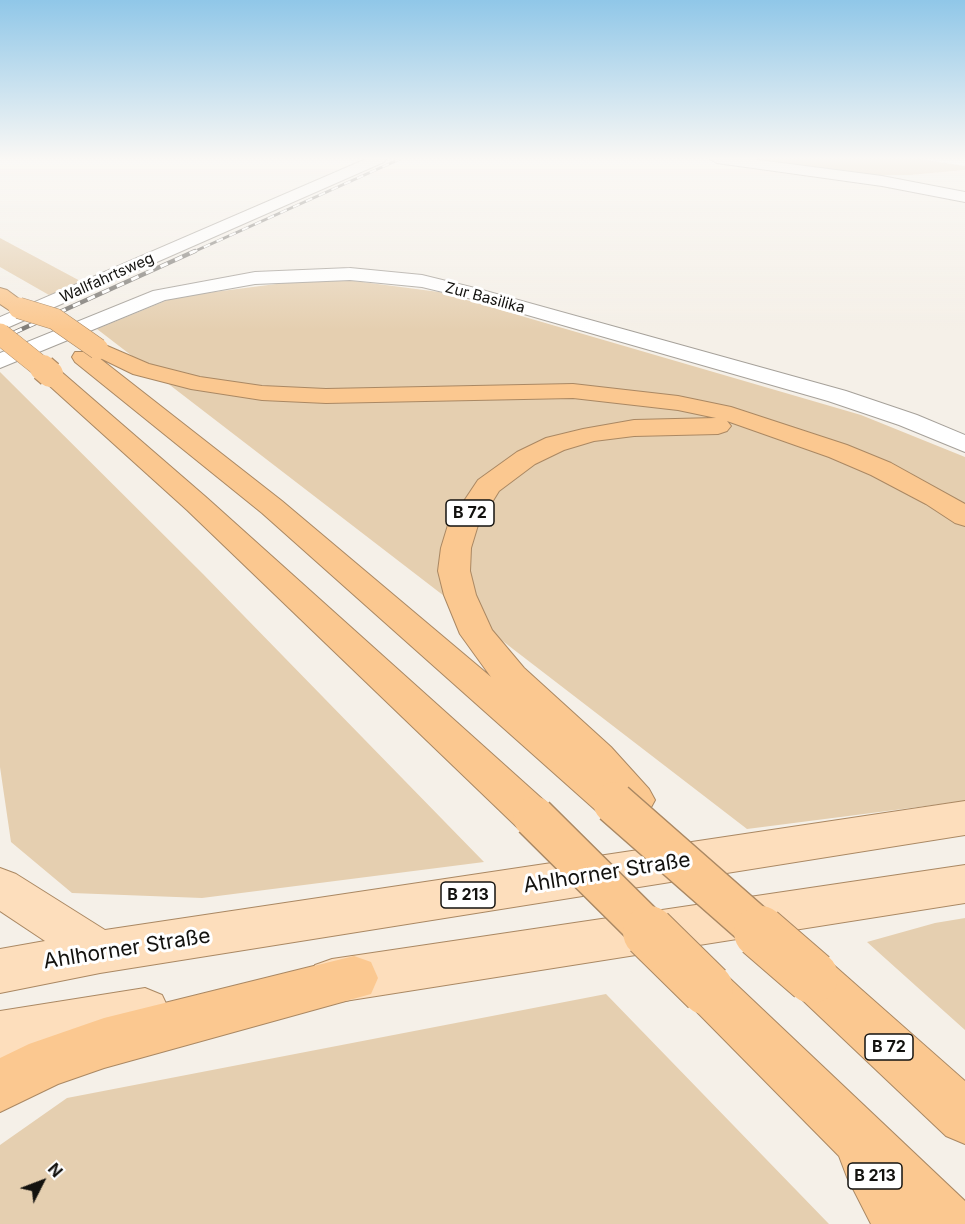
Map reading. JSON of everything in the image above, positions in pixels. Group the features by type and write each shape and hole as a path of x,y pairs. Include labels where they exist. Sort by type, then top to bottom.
{"highway":[{"name":"B 72","path":"8,300 90,353 625,802 693,871 965,1117"},
{"path":"0,334 50,374 206,512 534,817 947,1224"},
{"name":"B 72","path":"90,353 199,384 262,393 326,396 532,391 626,395 731,414 881,469 936,498 965,517"},
{"name":"B 72","path":"625,802 597,757 511,676 477,634 460,595 454,571 456,548 463,525 488,486 507,471 526,458 555,444 592,434 634,428 707,425 797,437"},
{"path":"0,1086 47,1062 104,1043 354,978"},
{"name":"B 213","path":"849,1127 902,1224"}],"main road":[{"name":"Ahlhorner Straße","path":"0,971 100,952 965,818"},
{"path":"0,1035 965,884"},
{"path":"0,887 100,952"}],"street":[{"name":"Wallfahrtsweg","path":"0,325 249,216"},
{"name":"Zur Basilika","path":"0,361 160,295 255,278 350,274 422,281 476,294 837,396 908,420 965,444"}],"shaded area":[{"path":"0,238 84,283 49,295 0,267"},
{"path":"347,280 439,292 861,415 965,457 965,801 747,829 97,329 175,297 284,283"},
{"path":"0,372 203,574 484,862 202,898 72,893 11,842 0,767"},
{"path":"965,918 965,1030 867,942 935,923"},
{"path":"606,994 829,1224 0,1224 0,1145 67,1098"}],"railway":[{"path":"191,253 273,216"},
{"path":"0,339 195,251"}]}
